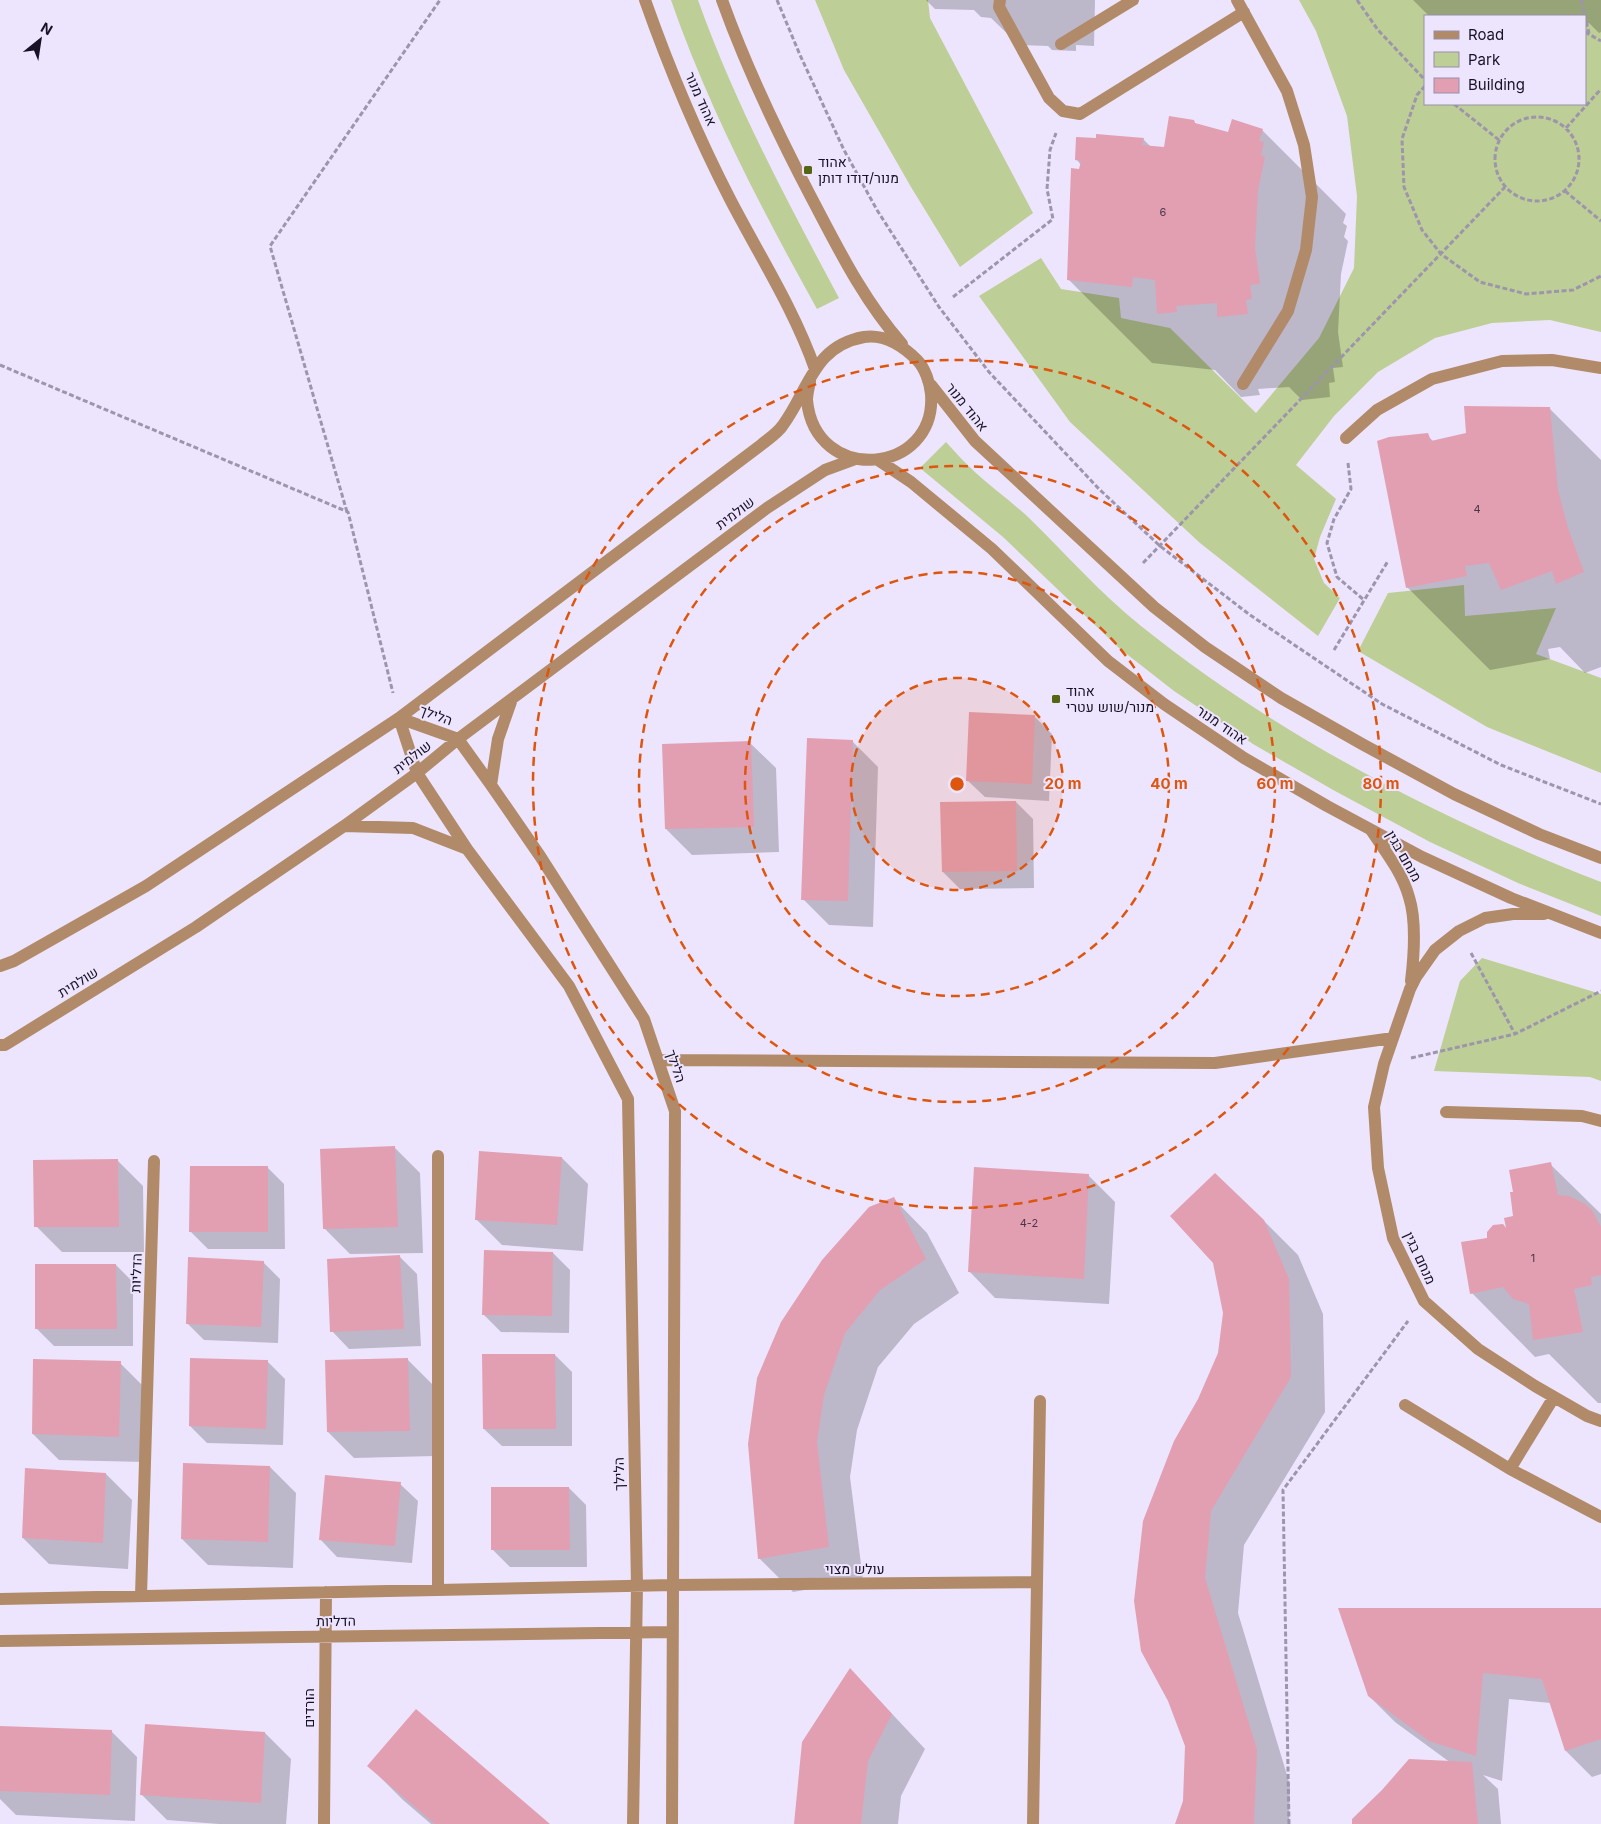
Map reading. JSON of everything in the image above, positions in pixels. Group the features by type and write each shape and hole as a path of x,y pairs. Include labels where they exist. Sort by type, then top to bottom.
{"street":[{"name":"אהוד מנור","path":"645,0 659,40 710,157 797,324 815,369"},
{"path":"722,0 776,127 838,249 881,320 920,362 930,385 932,402 926,424 914,442 894,456 878,460 855,459 836,451 814,427 807,400 810,381"},
{"path":"1000,0 999,7 1049,98 1063,111 1080,114 1244,12"},
{"path":"1061,44 1133,0"},
{"path":"1237,0 1287,91 1304,145 1312,197 1306,250 1288,311 1243,384"},
{"path":"0,966 14,961 146,886 399,718 761,445 782,427 810,381 815,369 828,352 847,340 867,337 888,340 905,348"},
{"path":"1346,438 1377,410 1432,379 1502,361 1552,360 1601,368"},
{"name":"אהוד מנור","path":"930,385 975,441 1154,607 1205,647 1281,698 1454,794 1539,834 1601,858"},
{"name":"שולמית","path":"0,1045 5,1045 196,927 344,826 417,774 458,739 767,508 825,470 855,459"},
{"name":"אהוד מנור","path":"878,460 911,482 992,549 1108,661 1164,704 1244,758 1422,857 1511,898 1601,934"},
{"path":"491,785 498,739 512,699"},
{"name":"הלילך","path":"399,718 458,739 491,785 540,856 644,1019 675,1111 672,1824"},
{"name":"הלילך","path":"399,718 417,774 467,849 569,986 628,1099 636,1586 633,1824"},
{"path":"344,826 413,828 467,849"},
{"name":"מנחם בגין","path":"1370,829 1399,873 1410,898 1414,956 1410,989"},
{"name":"מנחם בגין","path":"1550,914 1512,914 1484,918 1459,930 1435,950 1416,976 1384,1064 1374,1107 1378,1168 1393,1238 1424,1301 1478,1349 1535,1386 1587,1416 1601,1421"},
{"path":"658,1060 1215,1063 1393,1038"},
{"path":"1446,1112 1582,1116 1601,1121"},
{"path":"438,1156 438,1590"},
{"name":"הדליות","path":"141,1596 154,1161"},
{"path":"1510,1469 1554,1397"},
{"path":"1033,1824 1040,1401"},
{"path":"1405,1405 1510,1469 1601,1516"},
{"name":"עולש מצוי","path":"673,1585 1037,1582"},
{"path":"0,1599 673,1585"},
{"name":"הורדים","path":"324,1824 324,1636 326,1592"},
{"name":"הדליות","path":"0,1641 672,1632"}],"path":[{"path":"399,718 348,512 270,246 440,0"},
{"path":"777,0 844,150 877,210 939,307 989,372 1099,490 1160,546 1250,615 1382,704 1501,765 1601,804"},
{"path":"1357,0 1378,30 1424,79"},
{"path":"1581,0 1584,15"},
{"path":"1587,33 1601,41"},
{"path":"1424,87 1417,94 1402,140 1404,187 1422,230 1441,254 1480,282 1526,294 1573,290 1601,276"},
{"path":"1566,128 1601,90"},
{"path":"1455,105 1499,140"},
{"path":"953,297 1053,219 1047,189 1050,150 1063,111"},
{"path":"1539,116 1554,120 1566,128 1574,138 1579,152 1579,167 1574,181 1565,191 1546,200 1534,200 1519,197 1505,186 1496,167 1496,153 1499,140 1513,124 1525,118 1539,116"},
{"path":"1126,581 1505,186"},
{"path":"1565,191 1601,221"},
{"path":"0,365 348,512"},
{"path":"1346,438 1351,489 1334,519 1328,543 1337,577 1364,600"},
{"path":"1334,650 1388,561"},
{"path":"1459,930 1515,1034"},
{"path":"1384,1064 1515,1034 1601,991"},
{"path":"1289,1824 1283,1490 1424,1301"}],"green space":[{"path":"671,0 698,0 728,77 745,114 781,189 839,298 817,309 737,158 702,80"},
{"path":"815,0 928,0 930,18 1033,213 960,267 911,187 844,70"},
{"path":"1299,0 1601,0 1601,332 1550,320 1492,323 1435,338 1378,372 1334,416 1296,465 1336,499 1320,537 1314,559 1324,583 1340,598 1318,636 1200,543 1070,422 979,296 1041,258 1061,289 1119,298 1121,318 1170,328 1256,413 1319,338 1354,268 1357,196 1347,116 1316,31"},
{"path":"946,442 977,474 1026,515 1111,600 1193,666 1247,703 1361,771 1480,831 1601,882 1601,916 1518,883 1430,842 1253,744 1174,691 1119,648 1003,537 920,468"},
{"path":"1464,585 1465,616 1556,608 1536,654 1601,678 1601,773 1487,727 1358,651 1388,593"},
{"path":"1482,958 1601,994 1601,1081 1590,1077 1434,1071 1460,981"}],"building":[{"path":"1169,116 1194,120 1195,123 1228,132 1232,119 1263,129 1259,141 1264,142 1261,155 1265,157 1258,190 1255,248 1260,284 1250,285 1252,299 1246,300 1248,314 1217,317 1217,303 1176,306 1177,312 1157,314 1155,280 1133,277 1132,287 1067,280 1071,168 1079,169 1081,161 1075,160 1076,137 1096,138 1096,134 1144,138 1142,145 1164,147"},
{"path":"1464,406 1550,407 1558,490 1568,528 1584,572 1556,584 1552,571 1501,590 1489,563 1465,566 1467,576 1406,588 1377,441 1389,437 1428,433 1431,441 1466,433"},
{"path":"969,712 1035,715 1032,784 966,781"},
{"path":"807,738 853,740 848,901 801,900"},
{"path":"751,741 754,827 665,829 662,744"},
{"path":"1016,801 1017,871 942,872 940,802"},
{"path":"395,1146 398,1227 323,1229 320,1149"},
{"path":"479,1151 562,1157 557,1225 475,1220"},
{"path":"118,1159 119,1227 34,1227 33,1160"},
{"path":"1551,1162 1558,1195 1569,1196 1585,1204 1592,1210 1601,1227 1601,1275 1591,1277 1592,1285 1574,1289 1583,1332 1533,1340 1529,1304 1513,1299 1503,1287 1470,1294 1461,1242 1487,1238 1487,1232 1493,1225 1503,1224 1506,1228 1504,1218 1513,1216 1510,1192 1513,1192 1509,1170"},
{"path":"190,1166 268,1166 268,1232 189,1232"},
{"path":"974,1167 1089,1174 1084,1279 968,1272"},
{"path":"1215,1173 1264,1220 1289,1279 1291,1377 1211,1511 1205,1578 1257,1750 1254,1824 1175,1824 1183,1801 1185,1746 1168,1701 1141,1651 1134,1601 1143,1521 1174,1441 1198,1399 1218,1353 1223,1313 1213,1263 1170,1216"},
{"path":"894,1197 926,1259 880,1290 845,1333 824,1395 817,1442 829,1547 758,1559 748,1444 757,1378 781,1322 822,1260 869,1207"},
{"path":"484,1250 553,1252 552,1316 482,1315"},
{"path":"400,1255 404,1329 330,1332 327,1259"},
{"path":"188,1257 264,1261 261,1327 186,1324"},
{"path":"35,1264 116,1264 117,1329 35,1329"},
{"path":"482,1354 555,1354 556,1429 483,1429"},
{"path":"190,1358 268,1360 266,1429 189,1426"},
{"path":"408,1358 410,1431 327,1432 325,1360"},
{"path":"33,1359 121,1361 119,1437 32,1434"},
{"path":"183,1463 270,1466 268,1542 181,1539"},
{"path":"25,1468 106,1473 103,1543 22,1538"},
{"path":"325,1475 401,1482 395,1546 319,1540"},
{"path":"491,1487 569,1487 570,1550 491,1550"},
{"path":"1338,1608 1601,1608 1601,1739 1565,1751 1542,1679 1483,1673 1476,1756 1429,1741 1368,1696"},
{"path":"850,1668 892,1714 868,1761 861,1824 794,1824 802,1742"},
{"path":"416,1709 550,1824 435,1824 367,1766"},
{"path":"145,1724 265,1732 261,1803 140,1795"},
{"path":"0,1726 112,1730 110,1795 0,1791"},
{"path":"1409,1759 1472,1762 1478,1824 1352,1824 1352,1819 1382,1790"}],"place":[{"name":"אהוד מנור/דודו דותן","path":"808,170"},
{"name":"אהוד מנור/שוש עטרי","path":"1056,699"}]}
